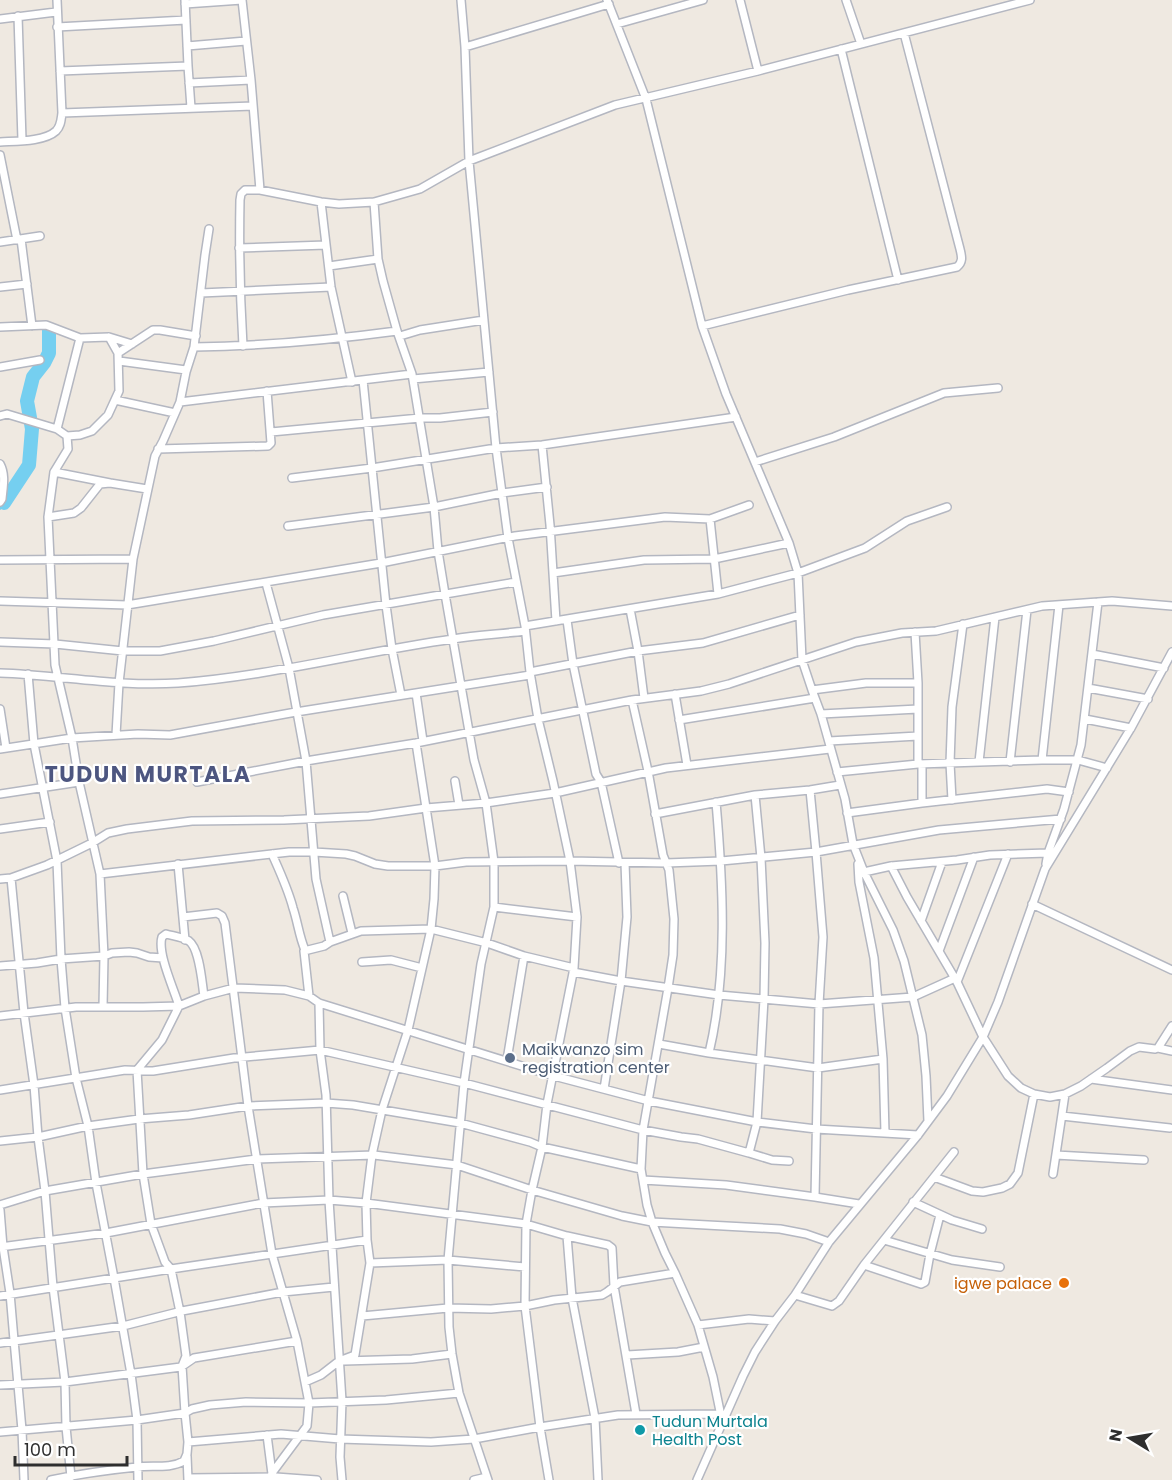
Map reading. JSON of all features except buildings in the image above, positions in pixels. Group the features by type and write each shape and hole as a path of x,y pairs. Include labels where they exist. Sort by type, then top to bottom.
{"street":[{"path":"0,142 42,138 56,132 61,125 57,0"},
{"path":"191,108 185,2 242,0 260,190"},
{"path":"461,0 469,161 496,448 530,674 570,861 577,917 574,970 526,1224 525,1306 549,1480"},
{"path":"617,24 703,0"},
{"path":"740,0 758,71"},
{"path":"846,0 861,44"},
{"path":"243,346 239,248 241,194 245,190 260,190 339,204 374,202 420,189 469,161 615,105 758,71 1030,0"},
{"path":"465,47 608,2 646,99 702,326 726,394 789,543 798,573 802,660 829,741 853,844 864,872 893,930 904,961 922,1035 928,1121"},
{"path":"0,18 56,12"},
{"path":"18,16 22,140"},
{"path":"57,27 186,20"},
{"path":"702,326 848,290 957,267 961,264 962,259 904,33"},
{"path":"187,46 246,41"},
{"path":"841,49 898,280"},
{"path":"60,71 188,66"},
{"path":"189,83 251,80"},
{"path":"62,113 253,106"},
{"path":"0,155 3,191 19,239 33,326"},
{"path":"321,202 331,288 352,382"},
{"path":"374,202 378,258 412,376 420,418 445,594 474,760 486,803 494,862 494,907 479,975 464,1083 448,1260 448,1308 452,1354 459,1393 487,1479 474,1480"},
{"path":"116,735 119,683 133,559 154,456 180,402 186,370 194,347 209,229"},
{"path":"0,242 40,236"},
{"path":"239,248 326,245"},
{"path":"329,266 378,258"},
{"path":"0,287 27,284"},
{"path":"201,293 331,288"},
{"path":"194,347 243,346 398,333 484,320"},
{"path":"0,327 46,325 80,338 110,337 132,344"},
{"path":"118,353 153,330 196,336"},
{"path":"3,415 57,428 68,436 92,431 108,415 119,391 118,353 110,337"},
{"path":"57,428 80,338"},
{"path":"0,367 40,360"},
{"path":"119,362 186,370"},
{"path":"180,402 363,380 489,372"},
{"path":"363,380 386,605 401,695"},
{"path":"755,462 834,438 944,393 998,388"},
{"path":"158,449 268,446 271,443 271,432 267,391"},
{"path":"115,400 175,413"},
{"path":"271,432 492,412"},
{"path":"292,478 496,448 542,445 736,417"},
{"path":"68,436 68,449 54,472 48,517 55,665 100,874 104,956 103,1006"},
{"path":"542,445 556,621"},
{"path":"0,502 4,477 1,466"},
{"path":"54,472 147,489"},
{"path":"48,517 74,513 81,508 100,484 110,483"},
{"path":"288,526 434,507 502,493 547,487"},
{"path":"0,601 127,605 381,563 550,531 665,517 710,519 749,505"},
{"path":"0,673 58,676 119,683 176,683 234,677 454,638 525,629 556,621 718,594 798,573 865,548 907,521 947,507"},
{"path":"710,519 718,594"},
{"path":"553,573 644,560 714,559 789,543"},
{"path":"0,560 133,559"},
{"path":"0,642 55,644 123,651 160,651 278,627 323,615 516,582"},
{"path":"266,583 289,668 306,761 316,879 330,942"},
{"path":"197,782 420,742 632,700 729,684 856,642 896,634 936,631 1042,606 1112,601 1172,606"},
{"path":"697,1480 721,1417 755,1352 829,1242 918,1135 947,1096 982,1037 998,1002 1045,869 1078,760 1098,602"},
{"path":"1042,760 1059,605"},
{"path":"630,609 644,698"},
{"path":"1010,762 1027,610"},
{"path":"0,709 3,748 72,738 138,734 170,735 530,674 638,651 703,643 800,615"},
{"path":"979,762 995,617"},
{"path":"567,620 573,664 596,774 601,782 622,863 627,917 621,981 604,1089"},
{"path":"952,800 950,763 952,707 963,624"},
{"path":"915,633 922,803"},
{"path":"1045,869 1148,699 1172,652"},
{"path":"1092,654 1164,668"},
{"path":"28,674 34,744 57,861 65,1008 131,1374 137,1420 138,1480"},
{"path":"812,690 866,683 918,683"},
{"path":"1088,688 1148,699"},
{"path":"305,1382 321,1375 339,1361 355,1355 370,1263 366,1203 372,1155 382,1110 408,1030 431,929 435,866 426,808 416,693"},
{"path":"675,694 687,765"},
{"path":"679,720 815,698"},
{"path":"632,700 663,855 669,870 674,920 673,955 643,1130 641,1169 652,1222 698,1325 713,1377 721,1417"},
{"path":"821,714 918,709"},
{"path":"1085,719 1131,728"},
{"path":"829,741 918,736"},
{"path":"0,879 11,878 57,861 108,833 127,829 192,821 369,816 486,803 555,793 648,771 831,749"},
{"path":"837,772 920,764 1042,760 1078,760 1107,768"},
{"path":"455,781 459,805"},
{"path":"0,794 79,782"},
{"path":"655,814 755,795 840,785"},
{"path":"847,813 1047,789 1069,792"},
{"path":"810,790 823,937 819,1004 815,1197"},
{"path":"749,1153 757,1122 765,943 755,795"},
{"path":"709,1053 719,995 722,914 721,861 716,802"},
{"path":"100,874 272,854 314,852 346,854 388,866 435,866 466,862 721,861 816,852 939,830 1061,819"},
{"path":"0,830 50,822"},
{"path":"272,854 285,883 305,950 303,956 309,996"},
{"path":"305,950 324,946 361,931 431,929 487,943 574,970 621,981 668,988 819,1004 913,997 956,980 1008,854"},
{"path":"864,872 891,866 990,855 1048,854"},
{"path":"858,857 859,882 874,958 883,1059 885,1133"},
{"path":"939,951 974,857"},
{"path":"921,921 942,862"},
{"path":"178,864 184,940"},
{"path":"891,866 956,980 982,1037 1008,1076 1021,1088 1034,1094 1050,1097 1065,1094 1139,1047 1172,1051"},
{"path":"11,878 45,1191 48,1241 65,1382 66,1427 71,1478"},
{"path":"343,896 352,933"},
{"path":"1032,904 1172,970"},
{"path":"494,907 577,917"},
{"path":"183,917 217,913 222,916 225,923 248,1106 263,1203 272,1254 297,1341 309,1402 307,1426 272,1477"},
{"path":"204,996 194,947 190,942 166,934 160,942 179,1006 162,1040 137,1070 143,1174 151,1224 165,1262 171,1269 186,1356 182,1366 188,1442 188,1479 272,1477 317,1480"},
{"path":"0,966 129,952 163,958"},
{"path":"507,1060 524,956"},
{"path":"362,962 391,960 422,968"},
{"path":"0,1016 65,1008 179,1006 234,988 285,990 309,996 319,1003 470,1048 554,1076 649,1101 757,1122 816,1129 918,1135"},
{"path":"319,1003 342,1401 340,1439 342,1480"},
{"path":"1158,1048 1172,1026"},
{"path":"659,1044 818,1068 883,1059"},
{"path":"0,1090 125,1070 153,1071 320,1050 464,1083 643,1130 698,1139 772,1160 789,1161"},
{"path":"1091,1079 1172,1090"},
{"path":"934,1177 972,1191 983,1192 1010,1184 1017,1173 1034,1094"},
{"path":"1053,1174 1065,1094"},
{"path":"0,1141 38,1137 88,1126 248,1106 353,1105 460,1123 542,1147 641,1169"},
{"path":"1062,1116 1170,1128"},
{"path":"795,1295 832,1306 839,1301 864,1265 954,1152"},
{"path":"0,1205 45,1191 143,1174 257,1159 372,1155 457,1165 532,1190 622,1216 652,1222 780,1229 807,1234 829,1242"},
{"path":"1056,1155 1144,1160"},
{"path":"643,1180 726,1185 860,1204"},
{"path":"2,1247 106,1233 263,1203 329,1200 526,1224 610,1246 614,1286 636,1414"},
{"path":"913,1202 940,1215 982,1229"},
{"path":"0,1210 2,1247 10,1293 24,1480"},
{"path":"864,1265 921,1284 925,1282 940,1215"},
{"path":"567,1236 572,1298 595,1418 598,1480"},
{"path":"0,1296 367,1240"},
{"path":"884,1240 952,1260 1000,1267"},
{"path":"370,1263 448,1260 525,1266"},
{"path":"362,1316 448,1308 491,1309 525,1306 602,1294 620,1282 675,1272"},
{"path":"0,1343 123,1326 180,1312 283,1292 334,1287"},
{"path":"698,1325 749,1319 775,1322"},
{"path":"0,1384 65,1382 131,1374 182,1366 194,1358 297,1341"},
{"path":"627,1355 678,1352 704,1347"},
{"path":"339,1361 412,1359 452,1354"},
{"path":"0,1432 137,1420 185,1413 210,1405 246,1401 386,1400 459,1393"},
{"path":"188,1442 281,1434 340,1439 431,1442 474,1439 595,1418 636,1414 721,1417"},
{"path":"267,1435 272,1477"},
{"path":"51,1480 138,1467 177,1465 184,1461 187,1454"}],"waterway":[{"path":"4,503 29,465 32,429 27,401 33,377 49,353 49,330"},
{"path":"0,509 4,503"}],"place":[{"name":"Maikwanzo sim registration center","path":"510,1058"},
{"name":"igwe palace","path":"1064,1283"},
{"name":"Tudun Murtala Health Post","path":"640,1430"}],"district":[{"name":"TUDUN MURTALA","path":"148,774"}]}
